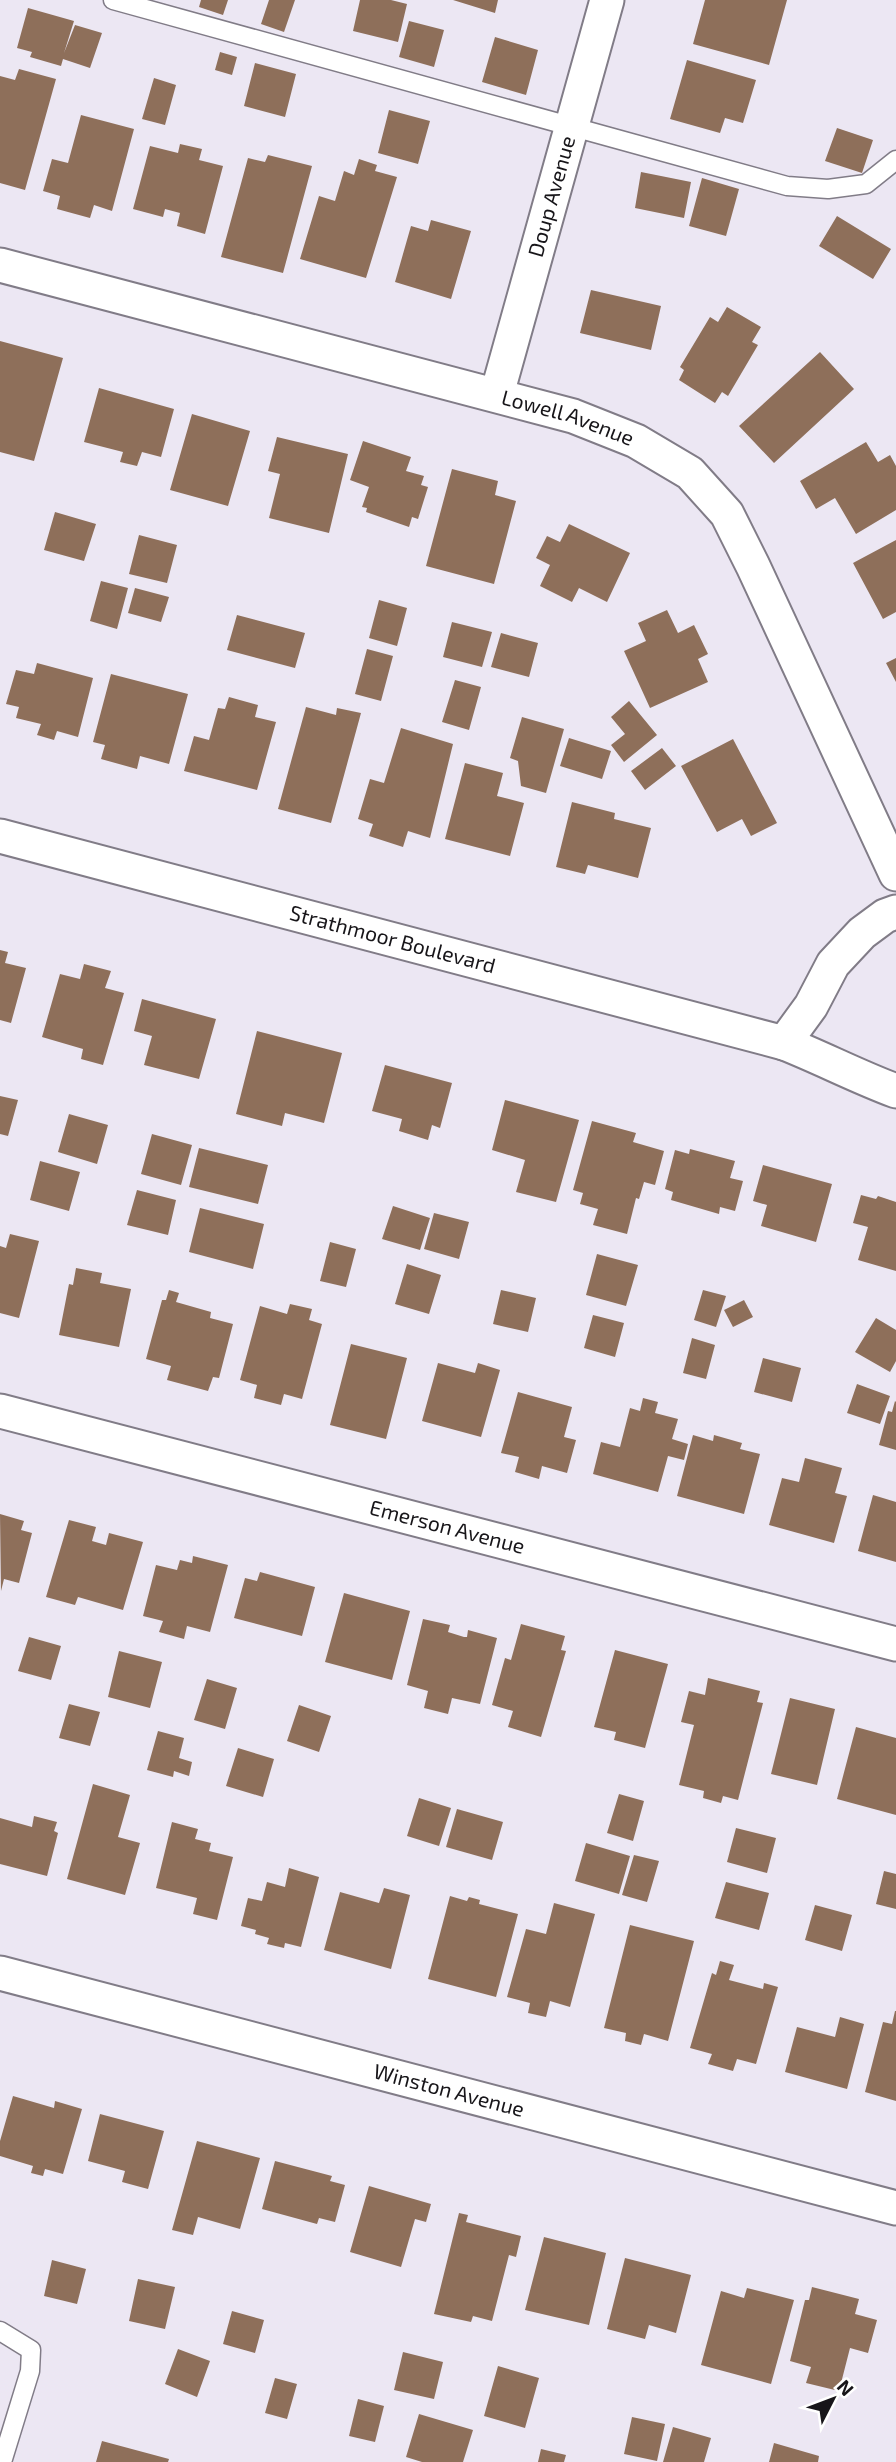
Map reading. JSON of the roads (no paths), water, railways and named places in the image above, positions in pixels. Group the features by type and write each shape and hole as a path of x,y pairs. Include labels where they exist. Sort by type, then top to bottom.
{"street":[{"name":"Doup Avenue","path":"497,394 607,0"},
{"name":"Lowell Avenue","path":"0,265 573,416 636,441 690,473 727,514 896,874"},
{"name":"Strathmoor Boulevard","path":"0,836 785,1043"},
{"path":"896,912 885,916 862,933 833,964 811,1006 785,1043 896,1091"},
{"name":"Emerson Avenue","path":"0,1411 896,1644"},
{"name":"Winston Avenue","path":"0,1973 896,2208"}],"lane":[{"path":"113,0 788,186 828,189 866,184 896,160"},
{"path":"0,2331 31,2350 30,2371 2,2462"}]}
